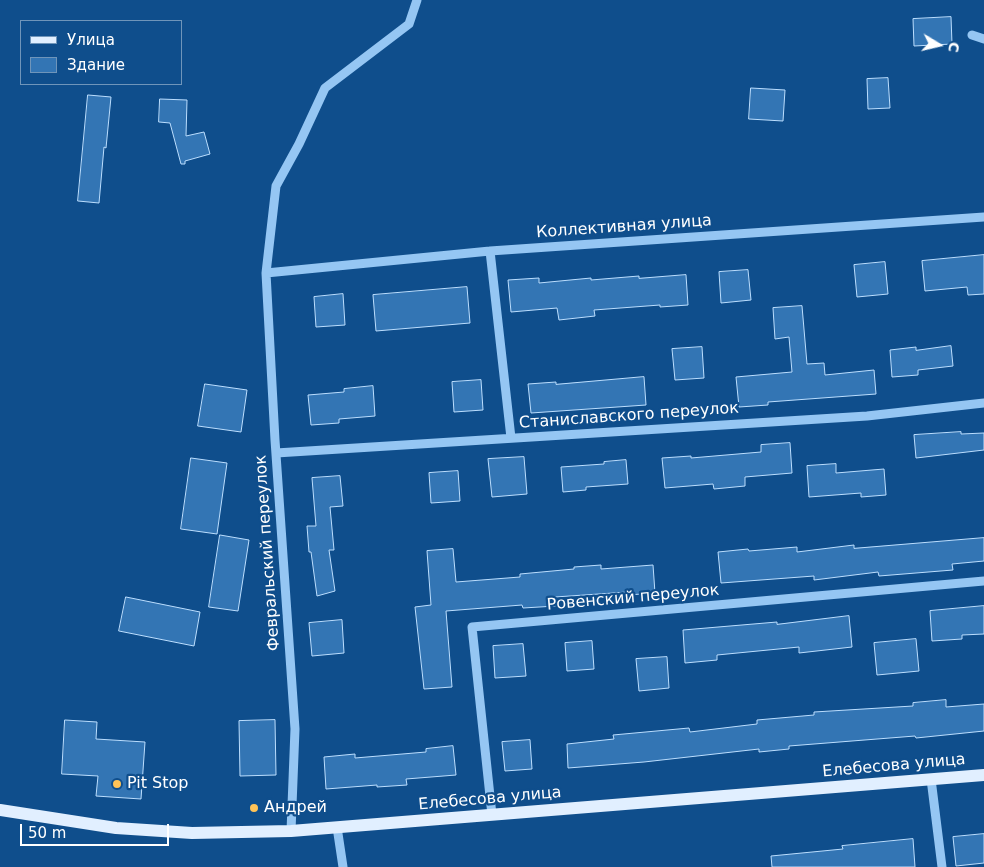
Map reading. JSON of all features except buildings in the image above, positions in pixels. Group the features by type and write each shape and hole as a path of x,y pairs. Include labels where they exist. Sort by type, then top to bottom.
{"main road":[{"name":"Елебесова улица","path":"0,810 116,828 183,832 291,831 984,775"}],"street":[{"name":"Февральский переулок","path":"291,831 295,729 266,273 276,186 299,144 325,88 410,24 418,0"},
{"path":"972,34 984,39"},
{"name":"Коллективная улица","path":"266,273 490,251 984,218"},
{"path":"490,251 511,438"},
{"name":"Станиславского переулок","path":"276,452 867,416 984,403"},
{"name":"Ровенский переулок","path":"492,815 472,627 984,581"},
{"path":"931,779 942,867"},
{"path":"337,827 343,867"}],"place":[{"name":"Pit Stop","path":"117,784"},
{"name":"Андрей","path":"254,808"}]}
